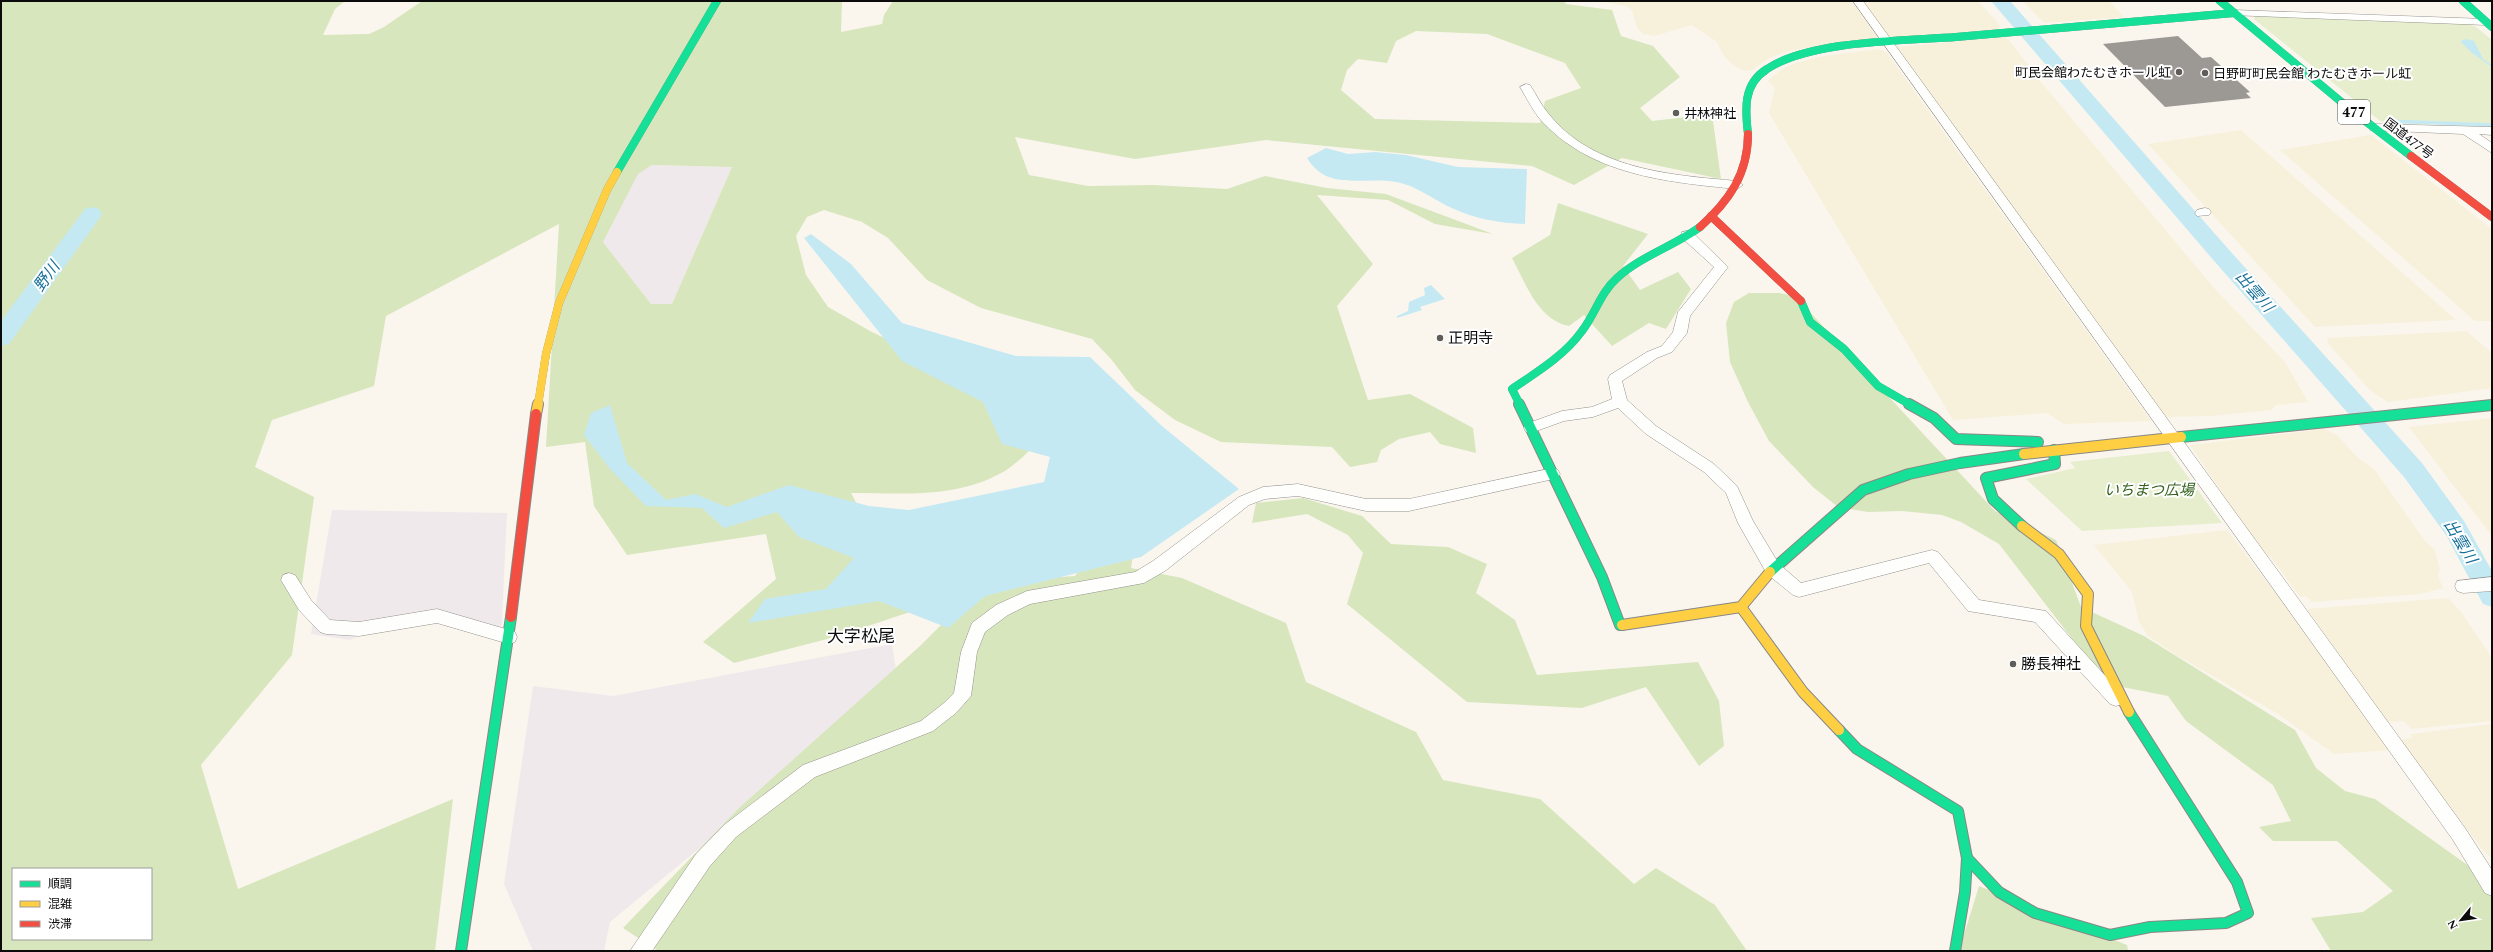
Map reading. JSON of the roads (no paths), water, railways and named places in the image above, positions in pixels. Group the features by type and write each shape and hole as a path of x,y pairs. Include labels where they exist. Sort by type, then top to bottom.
{"main road":[{"path":"461,951 510,637 533,434 546,354 560,303 607,190 717,1"},
{"name":"国道477号","path":"2220,1 2374,128 2492,217"},
{"path":"2463,1 2490,24"},
{"path":"2234,13 1889,43 1800,54 1773,66 1755,81 1748,88 1746,103 1749,158 1737,185 1711,216 1687,235 1640,260 1615,280 1600,297 1583,330 1571,344 1512,389 1602,577 1620,625 1741,606 1773,569 1863,490 1909,474 1960,463 2054,450 2492,405"},
{"path":"1711,216 1801,301 1810,322 1844,349 1878,386 1934,418 1956,439 2036,441 2054,450"},
{"path":"1967,858 1999,892 2035,913 2110,935 2150,927 2226,923 2248,913 2237,882 2130,714 2086,626 2088,594 2059,554 2008,515 1994,499 1986,478 2055,464 2054,450"},
{"path":"1741,606 1803,692 1857,749 1958,811 1967,858 1965,892 1955,951"}],"street":[{"path":"1858,1 2459,834 2492,887"},
{"path":"2234,13 2490,24"},
{"path":"1526,87 1535,106 1545,118 1572,143 1595,157 1629,170 1698,182 1737,185"},
{"path":"2374,128 2492,131"},
{"path":"2467,131 2492,149"},
{"path":"1687,235 1721,267 1683,315 1680,333 1667,349 1652,355 1615,379 1620,402 1651,430 1709,468 1732,490 1746,523 1773,569 1799,590 1932,556 1974,606 2040,616 2130,714"},
{"path":"1531,428 1562,416 1593,412 1620,402"},
{"path":"640,951 703,860 730,831 809,771 927,726 950,708 962,696 969,652 978,628 1002,610 1027,598 1138,578 1159,566 1244,501 1263,493 1298,490 1366,505 1409,505 1553,474"},
{"path":"289,580 305,606 326,627 359,630 437,616 510,637"},
{"path":"2463,586 2492,584"}],"water":[{"path":"2467,39 2474,41 2483,59 2492,65 2492,67 2472,53 2461,42 2462,40"},
{"path":"1326,148 1348,154 1375,152 1406,155 1458,167 1527,169 1525,224 1506,223 1480,218 1447,206 1411,186 1396,182 1336,179 1325,175 1315,169 1307,158"},
{"path":"811,234 851,264 902,323 1016,356 1090,357 1162,426 1239,489 1141,557 985,596 948,628 879,601 748,623 765,599 826,589 854,558 799,537 777,512 724,528 702,508 646,506 611,470 584,435 591,413 610,405 627,463 666,500 695,494 727,507 789,485 869,506 909,510 1044,482 1050,457 1002,444 983,402 902,361 804,238"},
{"path":"1431,285 1445,299 1420,307 1422,310 1397,318 1397,316 1408,311 1409,302 1425,295 1424,288"}],"waterway":[{"name":"出雲川","path":"2000,1 2050,56 2223,257 2413,470 2455,528 2492,596"},
{"path":"2387,121 2492,125"},
{"name":"野川","path":"1,338 92,214"}],"place":[{"name":"町民会館わたむきホール虹","path":"2179,72"},
{"name":"日野町町民会館 わたむきホール虹","path":"2205,73"},
{"name":"井林神社","path":"1676,113"},
{"name":"正明寺","path":"1440,338"},
{"name":"勝長神社","path":"2013,664"}],"district":[{"name":"大字松尾","path":"861,636"}],"park label":[{"name":"いちまつ広場","path":"2149,490"}]}
